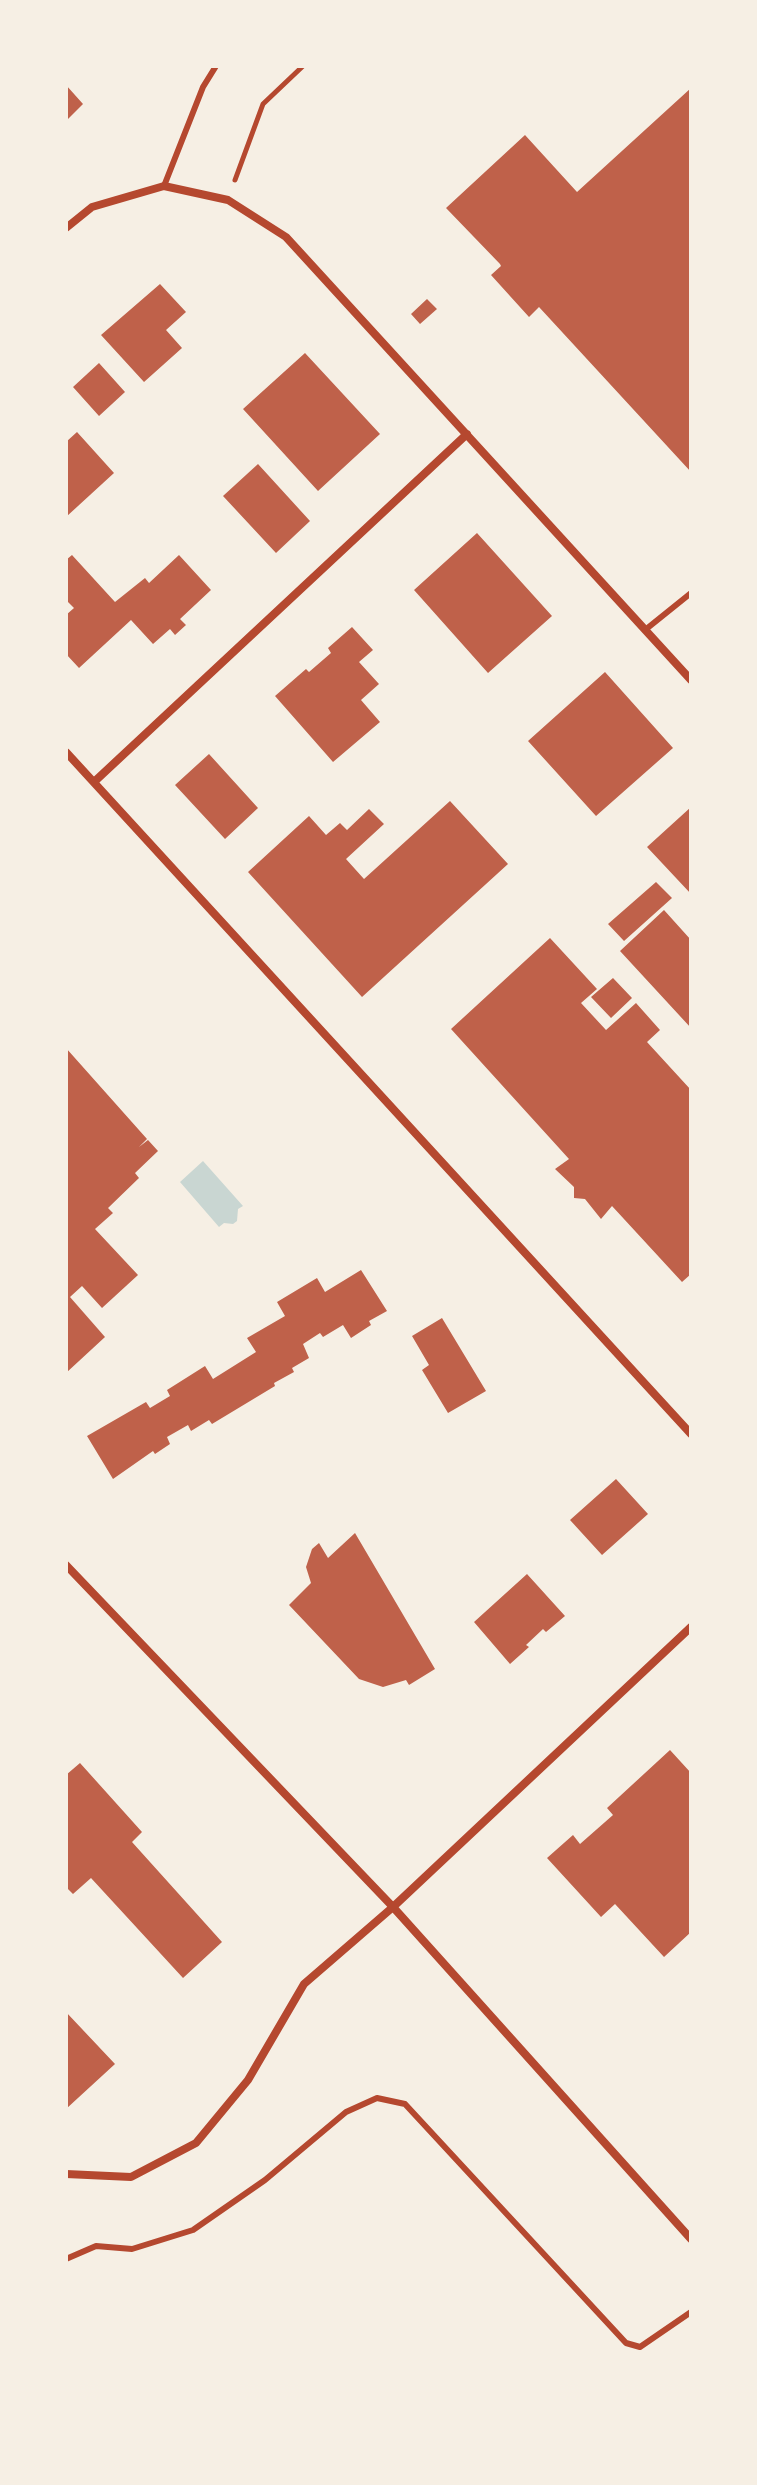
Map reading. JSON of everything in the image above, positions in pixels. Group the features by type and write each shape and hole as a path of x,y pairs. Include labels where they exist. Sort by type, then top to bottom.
{"street":[{"path":"66,228 92,207 164,186 228,200 286,237 691,680"},
{"path":"94,782 467,434"},
{"path":"66,752 691,1434"},
{"path":"66,1565 393,1907 691,2239"},
{"path":"66,2174 131,2177 196,2143 248,2080 304,1984 393,1907 691,1627"}],"lane":[{"path":"164,186 203,87 216,66"},
{"path":"645,630 691,593"},
{"path":"66,2259 96,2246 132,2249 193,2230 265,2180 346,2112 377,2098 405,2104 626,2343 640,2347 691,2312"}],"path":[{"path":"228,200 263,104 303,66"}],"shaded area":[{"path":"203,1161 243,1206 238,1209 237,1221 233,1224 224,1223 219,1227 180,1182"}],"building":[{"path":"66,85 83,104 66,121"},
{"path":"691,88 691,472 539,307 529,317 491,275 500,264 446,208 525,135 577,192"},
{"path":"160,284 186,312 166,330 182,348 144,382 101,335"},
{"path":"427,299 437,309 420,324 411,314"},
{"path":"305,353 380,434 318,491 243,409"},
{"path":"99,363 125,392 99,416 73,387"},
{"path":"77,432 114,473 66,517 66,442"},
{"path":"258,464 310,521 276,553 223,496"},
{"path":"477,533 552,616 488,673 414,590"},
{"path":"72,555 115,602 145,578 149,583 179,555 211,590 180,619 186,625 175,635 170,629 153,644 131,620 79,668 66,654 66,615 74,608 66,600 66,560"},
{"path":"352,627 373,650 359,662 379,684 361,700 380,722 333,762 275,696 306,669 309,672 331,653 328,648"},
{"path":"605,672 673,748 596,816 528,741"},
{"path":"209,754 258,808 225,839 175,785"},
{"path":"450,801 508,864 362,997 248,872 309,816 326,835 340,823 347,830 369,809 384,824 346,859 364,879"},
{"path":"691,807 691,894 647,847"},
{"path":"656,882 672,898 624,941 608,924"},
{"path":"664,910 691,940 691,1028 620,951"},
{"path":"550,938 597,989 581,1003 606,1030 636,1003 660,1030 647,1042 691,1090 691,1274 682,1282 612,1206 601,1219 585,1199 574,1198 574,1187 555,1169 569,1159 451,1029"},
{"path":"613,978 632,998 611,1018 591,997"},
{"path":"66,1048 147,1139 139,1147 148,1140 158,1151 135,1173 139,1178 108,1208 113,1213 95,1229 138,1275 102,1308 82,1286 70,1297 105,1337 66,1373"},
{"path":"361,1270 387,1311 369,1321 371,1325 351,1338 343,1325 323,1337 320,1333 303,1344 309,1358 292,1368 294,1372 274,1383 275,1386 212,1424 209,1420 191,1431 188,1425 167,1437 170,1444 155,1454 153,1451 113,1479 87,1436 146,1402 150,1408 170,1396 167,1390 205,1366 213,1379 256,1352 247,1338 285,1316 277,1302 317,1278 325,1292"},
{"path":"442,1318 486,1391 448,1413 422,1370 429,1365 412,1336"},
{"path":"616,1479 648,1514 602,1555 570,1520"},
{"path":"355,1533 435,1669 409,1685 406,1680 383,1687 359,1679 289,1605 311,1583 306,1567 312,1549 319,1543 328,1558"},
{"path":"527,1574 565,1616 546,1632 543,1629 510,1664 474,1622"},
{"path":"670,1750 691,1773 691,1932 664,1957 615,1904 601,1917 547,1858 573,1835 580,1844 613,1815 607,1808"},
{"path":"80,1763 142,1832 132,1842 222,1942 183,1978 91,1878 73,1894 66,1887 66,1775"},
{"path":"66,2012 115,2064 66,2109"}]}
